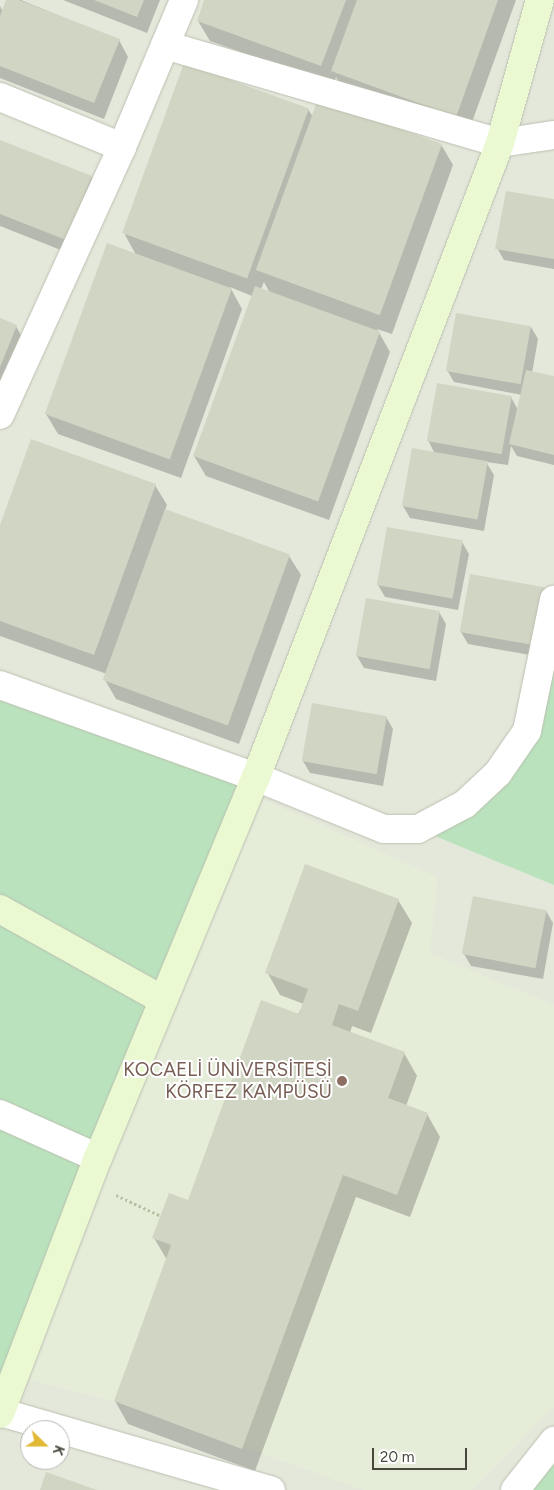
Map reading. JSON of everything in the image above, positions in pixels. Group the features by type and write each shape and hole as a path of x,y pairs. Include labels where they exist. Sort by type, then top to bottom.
{"main road":[{"path":"0,1413 98,1158 256,777 500,143 540,0"},
{"path":"0,909 163,1000"}],"street":[{"path":"0,415 122,147 184,0"},
{"path":"165,45 500,143 554,135"},
{"path":"0,97 122,147"},
{"path":"0,684 256,777 384,829 418,829 465,804 498,773 527,731 554,600"},
{"path":"0,1114 98,1158"},
{"path":"0,1413 271,1490"},
{"path":"515,1490 554,1441"}],"path":[{"path":"110,1193 160,1216"}],"shaded area":[{"path":"0,0 554,0 554,1490 0,1490"},
{"name":"KOCAELİ ÜNİVERSİTESİ KÖRFEZ KAMPÜSÜ","path":"249,793 438,877 430,953 554,1005 554,1407 472,1490 363,1490 114,1401 15,1376"}],"green space":[{"path":"554,600 554,885 418,829 527,731"},
{"path":"0,685 256,777 0,1412"},
{"path":"554,1441 554,1490 515,1490"}],"building":[{"path":"6,0 19,0 120,39 94,103 0,66 0,16"},
{"path":"94,0 144,0 137,17"},
{"path":"204,0 346,0 321,66 197,21"},
{"path":"357,0 498,0 456,117 331,71"},
{"path":"184,63 309,108 247,279 122,233"},
{"path":"318,99 442,144 380,315 256,270"},
{"path":"0,140 92,176 66,240 0,214"},
{"path":"506,191 554,199 554,259 495,249"},
{"path":"107,243 232,288 170,460 45,414"},
{"path":"255,286 380,331 318,502 193,456"},
{"path":"456,313 531,326 521,384 446,371"},
{"path":"0,318 17,325 0,367"},
{"path":"526,370 554,376 554,455 509,444"},
{"path":"437,383 512,396 502,454 427,441"},
{"path":"31,439 156,484 94,655 0,621 0,525"},
{"path":"412,448 488,461 478,519 402,506"},
{"path":"165,509 290,554 228,726 103,680"},
{"path":"387,527 463,540 453,598 377,585"},
{"path":"470,574 545,587 535,645 460,632"},
{"path":"366,598 440,611 430,669 356,656"},
{"path":"312,703 387,716 377,774 302,761"},
{"path":"305,864 399,899 358,1011 339,1004 332,1025 405,1052 388,1098 428,1113 397,1195 343,1175 242,1449 114,1401 171,1245 152,1238 169,1193 188,1200 261,1000 299,1014 308,989 265,973"},
{"path":"473,896 547,910 535,968 462,954"},
{"path":"46,1472 97,1490 40,1490"}],"place":[{"name":"KOCAELİ ÜNİVERSİTESİ KÖRFEZ KAMPÜSÜ","path":"342,1081"}]}
